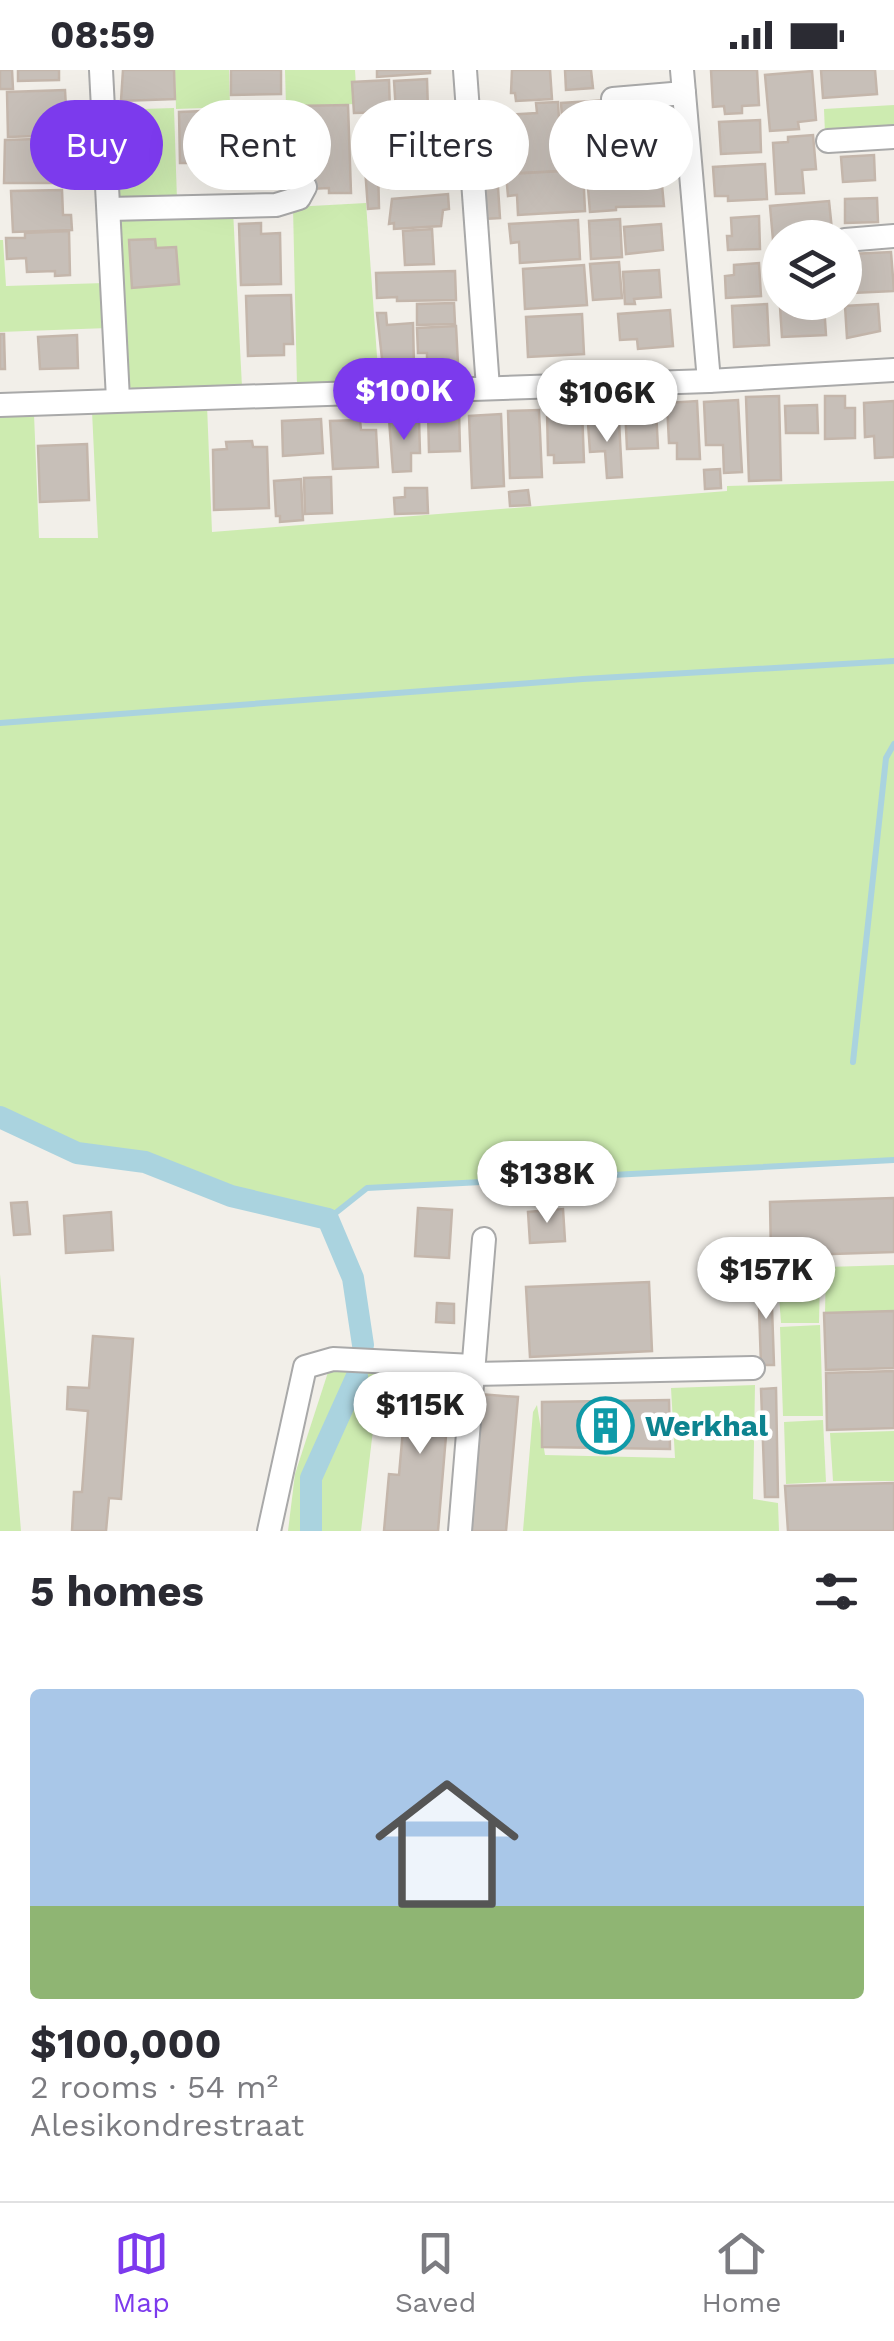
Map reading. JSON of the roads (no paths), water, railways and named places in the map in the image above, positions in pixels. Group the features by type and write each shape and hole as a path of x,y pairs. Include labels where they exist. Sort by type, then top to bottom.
{"street":[{"path":"102,70 118,399"},
{"path":"464,70 488,388"},
{"path":"614,99 683,82 709,381"},
{"path":"828,141 894,137"},
{"path":"109,210 276,205 299,198 303,190"},
{"path":"862,239 894,236"},
{"path":"0,405 709,381 894,370"},
{"path":"460,1531 484,1240"},
{"path":"269,1531 306,1367 332,1359 473,1370 752,1368"}],"waterway":[{"path":"0,723 583,679 894,661"},
{"path":"853,1062 886,758 894,744"},
{"path":"0,1117 77,1153 145,1162 231,1196 328,1219 353,1278 363,1345"},
{"path":"328,1219 367,1188 894,1160"},
{"path":"311,1531 311,1478 357,1376"}],"place":[{"name":"Werkhal","path":"606,1425"}]}
